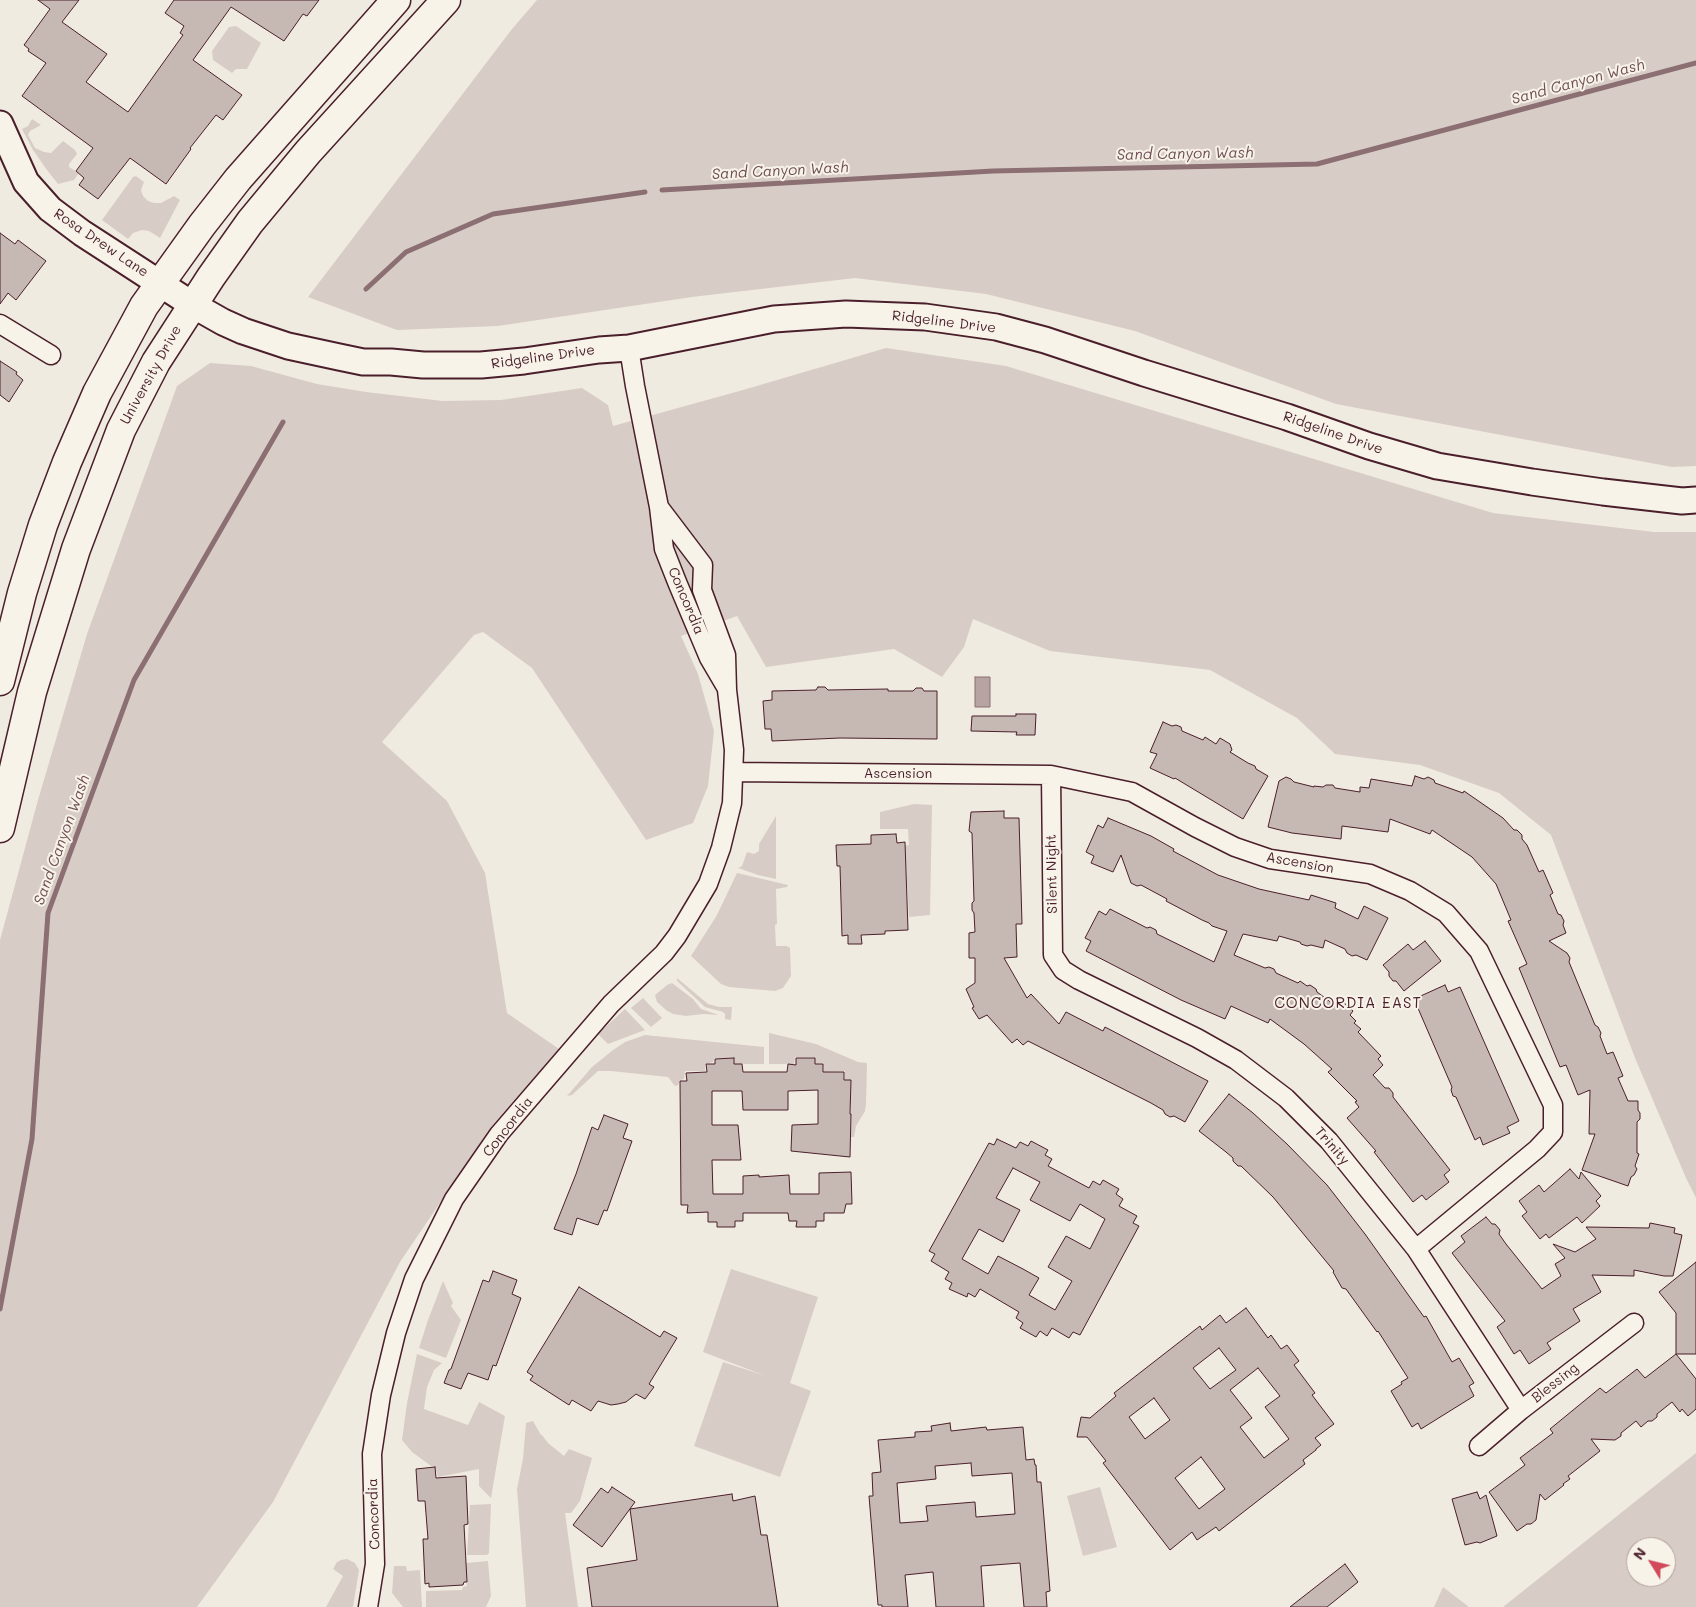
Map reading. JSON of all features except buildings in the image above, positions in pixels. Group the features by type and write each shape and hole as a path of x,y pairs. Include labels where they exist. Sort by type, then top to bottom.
{"main road":[{"path":"0,681 22,593 67,462 97,393 144,306 202,225 238,180 396,0"},
{"name":"University Drive","path":"0,828 32,692 76,549 121,430 156,362 250,222 283,181 446,0"}],"street":[{"name":"Rosa Drew Lane","path":"0,124 26,182 50,209 82,233 160,284"},
{"name":"Ridgeline Drive","path":"160,284 223,322 243,331 288,346 363,362 423,365 481,365 524,362 599,350 629,348 774,319 846,314 934,318 996,327 1045,340 1286,417 1369,446 1438,466 1594,491 1682,501 1696,500"},
{"path":"0,324 51,355"},
{"name":"Concordia","path":"629,348 659,507 664,549 710,658 727,690"},
{"name":"Concordia","path":"368,1607 375,1564 372,1454 381,1395 396,1333 414,1279 454,1200 499,1134 611,1004 664,953 677,936 708,884 721,848 732,803 734,750 727,690 726,655 702,590 703,564 659,507"},
{"name":"Ascension","path":"733,772 1052,775 1132,792 1235,847 1270,860 1370,874 1410,891 1446,913 1477,946 1553,1105 1553,1132 1537,1149 1416,1250"},
{"name":"Silent Night","path":"1052,775 1053,955 1063,970"},
{"name":"Trinity","path":"1063,970 1079,980 1198,1038 1236,1060 1286,1098 1329,1141 1416,1250 1521,1410"},
{"name":"Blessing","path":"1479,1446 1521,1410 1634,1323"}],"shaded area":[{"path":"537,0 1696,0 1696,466 1672,467 1336,404 1135,331 986,294 855,278 692,297 498,326 397,330 308,297 512,29"},
{"path":"236,26 261,43 247,69 236,69 232,73 213,60 212,51 229,27"},
{"path":"32,119 41,125 30,131 28,135 35,148 51,153 63,141 75,150 77,154 69,164 69,167 79,173 74,180 58,184 33,150 22,129 28,126"},
{"path":"136,176 144,182 141,190 143,196 148,201 161,203 174,196 180,200 160,238 149,231 142,230 133,233 128,239 102,220 133,177"},
{"path":"886,348 1006,366 1493,513 1654,532 1696,532 1696,1198 1635,1058 1551,835 1499,793 1420,765 1335,754 1297,718 1210,670 1050,651 973,619 964,647 942,677 894,649 766,667 737,616 681,636 698,674 714,731 708,786 693,823 646,840 532,668 483,632 474,635 382,742 447,801 485,873 507,1013 559,1049 494,1123 400,1262 273,1502 197,1607 0,1607 0,940 38,800 87,634 177,386 210,363 251,366 317,384 443,401 501,400 582,388 608,405 613,426"},
{"path":"975,677 990,677 990,707 975,707"},
{"path":"914,804 932,805 930,915 909,917 905,846 909,845 908,829 880,829 880,812"},
{"path":"776,816 776,879 738,868 742,866 747,852 754,854 759,851 759,844"},
{"path":"737,873 788,885 787,887 776,889 777,924 775,925 776,946 787,946 790,948 791,976 783,988 775,991 729,987 721,984 691,956 717,915"},
{"path":"677,978 708,1004 719,1007 732,1007 731,1020 725,1019 723,1012 705,1007 677,981"},
{"path":"672,983 693,999 701,1009 719,1015 686,1016 673,1014 666,1010 657,1002 655,995"},
{"path":"643,998 662,1018 651,1027 631,1008"},
{"path":"625,1009 645,1030 608,1044 598,1034"},
{"path":"769,1033 816,1044 858,1062 867,1063 865,1111 856,1126 854,1137 851,1137 851,1080 845,1080 845,1071 824,1072 823,1063 815,1064 814,1057 795,1057 794,1064 769,1064"},
{"path":"645,1035 764,1047 764,1064 734,1064 734,1058 714,1058 713,1062 705,1064 705,1071 685,1071 684,1079 680,1080 678,1085 675,1086 668,1077 598,1071 572,1095 567,1096 592,1067 613,1050 625,1042"},
{"path":"731,1269 818,1297 790,1383 811,1391 780,1477 694,1446 723,1362 766,1376 703,1352"},
{"path":"443,1281 453,1303 451,1306 461,1320 446,1358 419,1348"},
{"path":"417,1354 442,1363 434,1370 427,1387 424,1409 468,1425 479,1402 505,1416 491,1498 479,1486 479,1469 438,1477 435,1467 412,1452 402,1440"},
{"path":"533,1421 548,1443 564,1456 569,1449 592,1458 580,1501 571,1513 565,1513 578,1607 526,1607 517,1489 523,1459 526,1423"},
{"path":"1696,1453 1696,1607 1503,1607"},
{"path":"1100,1487 1117,1547 1083,1556 1067,1496"},
{"path":"491,1504 489,1553 487,1555 467,1555 470,1505"},
{"path":"347,1559 355,1563 359,1570 353,1607 326,1607 343,1576 333,1569 337,1562"},
{"path":"488,1561 491,1596 486,1607 426,1607 426,1591 462,1590 463,1587 467,1586 466,1563"},
{"path":"394,1566 406,1566 407,1571 420,1570 422,1607 403,1607 392,1593"},
{"path":"1443,1587 1469,1607 1434,1607"}],"waterway":[{"name":"Sand Canyon Wash","path":"662,190 993,171 1317,164 1696,63"},
{"name":"Sand Canyon Wash","path":"366,289 406,252 493,214 645,192"},
{"name":"Sand Canyon Wash","path":"0,1309 32,1139 48,913 134,680 283,422"}],"district":[{"name":"CONCORDIA EAST","path":"1348,1003"}]}
